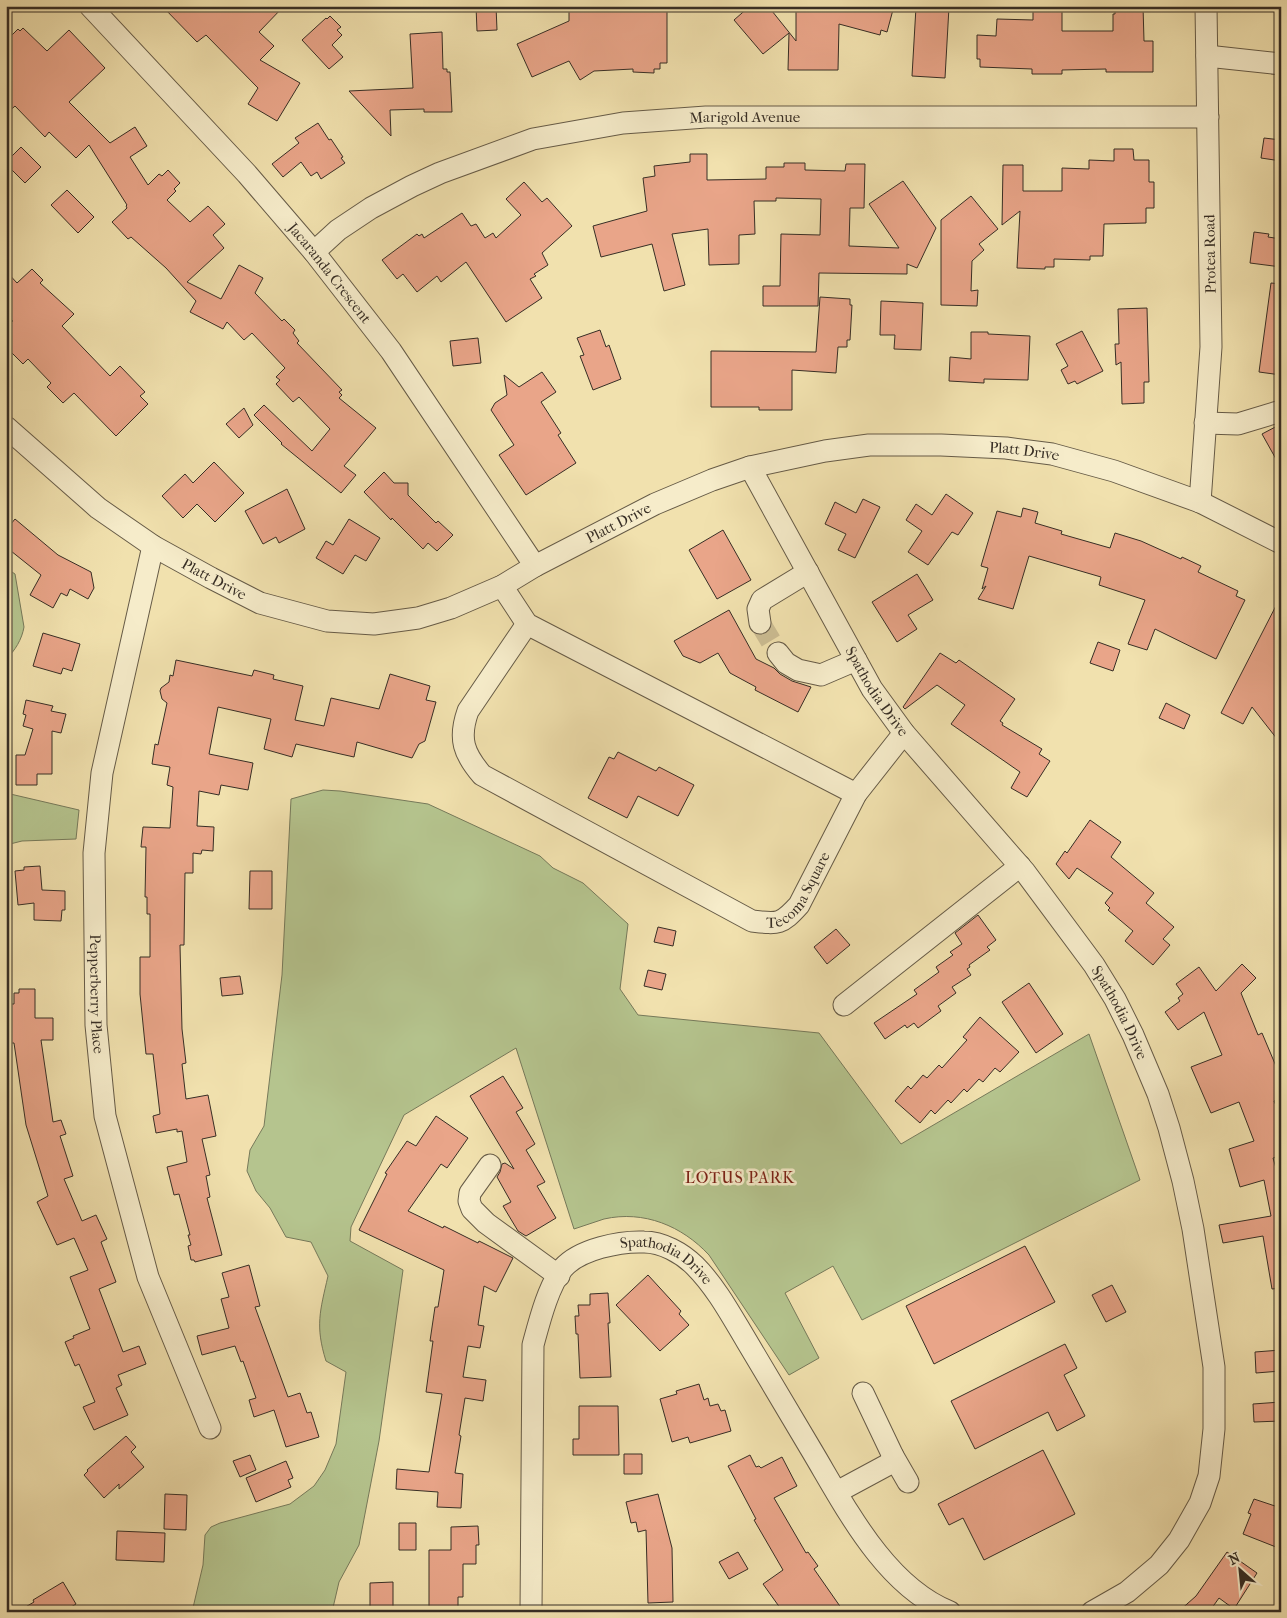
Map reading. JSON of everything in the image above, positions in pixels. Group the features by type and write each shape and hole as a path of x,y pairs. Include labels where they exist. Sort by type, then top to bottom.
{"street":[{"name":"Jacaranda Crescent","path":"90,6 247,174 314,252 391,351 535,566"},
{"name":"Protea Road","path":"1200,502 1210,347 1206,6"},
{"path":"1207,56 1281,64"},
{"name":"Marigold Avenue","path":"314,252 338,230 371,208 440,172 533,139 623,123 706,117 1208,117"},
{"path":"1205,423 1238,424 1281,411"},
{"name":"Platt Drive","path":"6,427 98,508 153,546 260,603 327,621 374,624 418,618 452,608 502,586 535,566 655,504 712,480 750,467 825,451 869,445 941,445 1006,448 1052,454 1114,471 1200,502 1281,543"},
{"name":"Spathodia Drive","path":"750,467 872,689 904,734 1020,866 1094,965 1133,1035 1158,1094 1169,1128 1193,1229 1214,1367 1214,1429 1208,1476 1200,1503 1179,1540 1159,1565 1126,1592 1092,1612"},
{"name":"Pepperberry Place","path":"153,546 102,773 94,853 96,1026 104,1116 148,1277 210,1428"},
{"path":"760,623 758,609 762,600 808,572"},
{"path":"502,586 527,624 856,794"},
{"name":"Tecoma Square","path":"527,624 468,711 462,734 470,761 482,775 752,921 774,923 786,919 799,905 856,794 904,734"},
{"path":"778,653 786,663 798,670 821,675 856,660"},
{"path":"844,1005 1020,866"},
{"path":"490,1166 470,1193 469,1201 472,1210 486,1223 559,1276"},
{"name":"Spathodia Drive","path":"531,1612 533,1345 540,1317 551,1290 564,1268 586,1252 616,1244 646,1242 671,1248 693,1264 706,1278 837,1492 875,1550 904,1582 935,1606 950,1612"},
{"path":"863,1392 893,1456 908,1482"},
{"path":"837,1492 889,1464 893,1456"}],"green space":[{"path":"6,568 15,574 24,627 18,644 6,659"},
{"path":"323,790 428,804 540,856 553,868 583,883 628,924 620,989 638,1015 819,1033 901,1144 1089,1034 1140,1180 862,1320 833,1266 785,1293 819,1358 789,1375 709,1255 687,1236 661,1223 633,1217 604,1219 574,1229 516,1048 404,1115 351,1227 350,1241 403,1270 379,1441 359,1545 339,1582 332,1612 192,1612 203,1565 205,1535 211,1527 290,1504 314,1486 325,1470 336,1444 346,1372 326,1361 323,1349 320,1318 328,1276 311,1242 286,1237 270,1208 256,1191 247,1171 250,1150 264,1126 282,975 291,799"},
{"path":"6,793 79,810 76,839 22,841 6,845"}],"building":[{"path":"162,6 284,6 259,32 274,46 260,60 300,83 277,121 248,104 258,88 206,35 197,42"},
{"path":"476,6 496,6 497,30 477,31"},
{"path":"569,6 667,6 667,63 660,63 660,69 654,69 654,73 633,72 633,69 594,71 580,80 569,61 532,77 517,44 569,21"},
{"path":"750,6 768,6 796,41 796,6 894,6 887,32 881,30 880,35 839,24 838,70 788,70 789,33 763,54 734,20"},
{"path":"1033,6 1062,6 1062,31 1113,31 1115,6 1143,6 1144,41 1153,41 1153,72 1106,72 1106,69 1062,70 1062,74 1032,74 1032,69 980,67 980,59 977,59 977,35 996,36 997,19 1033,20"},
{"path":"916,7 949,7 945,78 912,76"},
{"path":"330,16 341,27 337,30 342,35 332,45 343,57 329,69 302,40"},
{"path":"23,28 47,51 69,30 105,68 69,102 110,143 135,127 147,146 130,157 148,185 159,174 162,176 168,170 180,183 174,189 176,191 167,200 190,222 208,206 225,224 213,235 224,248 187,282 221,299 239,265 263,278 255,293 282,321 284,319 295,330 293,333 299,341 297,343 342,390 339,392 342,395 339,398 376,428 344,466 356,475 341,493 281,444 254,415 264,405 312,451 330,429 299,397 293,402 276,384 280,380 276,377 285,368 252,333 244,340 227,322 223,329 190,312 196,301 166,268 131,237 128,239 112,222 127,208 127,205 89,145 76,158 49,132 45,137 15,106 6,114 6,37"},
{"path":"442,32 443,69 447,69 447,72 450,72 452,112 424,112 424,109 390,110 391,136 349,91 413,88 410,34"},
{"path":"318,123 329,140 331,139 345,163 321,179 317,172 311,176 301,162 283,177 272,164 299,143 295,138"},
{"path":"1264,138 1281,140 1281,161 1261,158"},
{"path":"21,147 41,167 25,183 6,164"},
{"path":"1114,149 1133,149 1134,160 1149,160 1149,182 1154,182 1154,208 1146,208 1146,223 1104,224 1103,256 1090,256 1090,260 1054,259 1054,267 1045,267 1045,269 1017,268 1020,211 1002,225 1003,165 1023,165 1023,191 1062,191 1062,168 1089,169 1089,160 1114,161"},
{"path":"690,154 707,154 707,180 766,179 766,167 784,167 784,163 805,163 805,170 845,171 846,164 865,164 864,208 850,208 849,246 899,248 869,204 903,181 936,228 917,268 907,264 907,274 819,273 818,306 763,306 763,286 780,286 781,234 820,235 821,199 776,198 776,201 754,201 755,234 739,235 739,264 709,265 708,229 672,234 685,285 664,291 652,244 601,257 593,226 647,211 643,178 655,176 654,166 690,162"},
{"path":"524,182 542,202 547,198 572,226 542,253 548,265 530,279 542,298 506,322 466,262 441,282 437,276 417,292 403,274 397,279 382,260 417,234 419,236 422,234 424,238 462,213 471,226 476,224 485,238 493,233 496,238 521,215 506,199"},
{"path":"67,190 94,217 78,233 51,205"},
{"path":"971,196 998,229 979,244 984,250 972,261 971,291 978,290 977,306 941,305 941,220"},
{"path":"1254,232 1269,234 1268,237 1281,239 1281,267 1250,263"},
{"path":"32,269 43,280 40,283 74,314 62,326 110,376 120,366 145,392 140,396 148,404 116,436 74,393 63,403 47,387 51,383 28,359 23,364 6,347 6,327 13,321 6,314 6,271 17,283"},
{"path":"1271,283 1281,284 1281,375 1259,372"},
{"path":"820,297 850,299 850,305 852,305 850,340 847,340 847,347 838,347 836,373 792,370 792,410 759,410 759,407 711,407 711,351 816,352"},
{"path":"881,301 923,303 921,350 894,349 895,335 880,335"},
{"path":"1147,308 1149,382 1144,382 1144,403 1122,404 1121,362 1116,365 1115,344 1119,344 1118,309"},
{"path":"600,330 606,347 609,345 621,379 593,390 580,356 584,355 577,338"},
{"path":"1082,331 1103,371 1077,384 1075,381 1068,384 1061,370 1068,366 1056,344"},
{"path":"971,332 1030,336 1028,380 984,379 984,383 949,381 950,357 971,359"},
{"path":"478,338 481,363 453,366 450,341"},
{"path":"542,372 556,392 541,402 561,433 558,435 576,463 526,495 499,455 514,445 491,410 495,403 507,395 504,375 519,387"},
{"path":"244,408 253,425 239,438 226,424"},
{"path":"1281,424 1281,468 1262,434"},
{"path":"214,462 244,493 215,522 197,504 183,518 162,496 185,474 193,483"},
{"path":"384,472 394,483 408,483 408,495 436,523 438,521 453,535 437,551 428,543 423,549 364,492"},
{"path":"287,489 305,529 279,543 276,537 263,544 245,511"},
{"path":"946,494 973,513 958,535 952,532 928,565 908,552 922,531 906,520 916,504 932,515"},
{"path":"863,499 880,507 855,558 838,550 846,534 825,524 835,502 856,513"},
{"path":"1023,508 1038,512 1035,523 1062,531 1061,534 1110,548 1115,533 1141,541 1201,566 1198,572 1238,591 1236,596 1245,600 1216,659 1155,629 1147,650 1128,644 1145,600 1099,585 1101,577 1029,556 1013,609 978,599 986,586 982,589 988,568 981,566 997,511 1021,517"},
{"path":"15,519 58,555 91,572 94,588 88,599 70,589 67,596 61,593 53,608 30,595 41,575 6,547 6,530"},
{"path":"349,519 380,538 366,561 355,555 343,574 316,558 326,541 333,545"},
{"path":"723,530 751,580 717,599 689,550"},
{"path":"917,574 933,600 908,615 917,629 897,642 872,602"},
{"path":"1281,596 1281,744 1252,707 1243,724 1221,713"},
{"path":"729,610 756,659 774,668 792,681 811,687 798,712 755,690 756,687 730,673 718,653 700,663 683,656 674,641"},
{"path":"43,633 80,644 72,671 63,668 61,674 33,666"},
{"path":"1098,642 1120,650 1113,671 1090,663"},
{"path":"940,653 956,663 959,660 1015,699 1000,721 1003,723 1002,725 1042,749 1039,754 1050,761 1027,797 1011,788 1020,772 951,724 965,705 937,685 905,709 903,707"},
{"path":"176,660 252,676 254,670 274,675 273,679 303,686 295,720 324,726 331,698 379,709 390,674 430,686 426,700 436,702 425,741 419,744 412,758 357,742 354,757 296,744 292,757 264,749 271,719 218,707 209,754 253,763 248,790 221,785 219,795 199,791 197,826 214,827 213,851 202,850 201,854 193,853 193,873 185,873 184,945 180,945 182,1029 186,1063 182,1064 186,1099 208,1095 216,1136 202,1139 210,1175 206,1176 210,1197 207,1198 222,1255 195,1262 191,1260 188,1246 191,1245 188,1235 190,1235 179,1194 174,1195 167,1167 187,1162 182,1131 177,1132 177,1129 156,1133 153,1116 160,1114 153,1054 146,1054 140,994 140,957 150,957 150,914 147,914 147,897 145,897 146,847 141,847 143,827 170,828 173,787 167,785 170,767 152,764 155,744 158,745 167,703 162,699 160,691 169,682 170,675 173,676"},
{"path":"26,700 53,706 51,711 66,714 61,733 52,731 52,774 37,774 37,785 16,785 16,755 25,755 33,729 23,726 26,715 23,714"},
{"path":"1166,703 1190,715 1184,729 1159,718"},
{"path":"618,752 656,771 659,767 694,785 678,816 638,796 627,818 588,798 609,757 614,759"},
{"path":"1090,820 1121,842 1111,857 1154,893 1146,903 1174,927 1163,939 1170,945 1153,965 1125,941 1133,931 1108,910 1110,908 1105,903 1113,893 1077,868 1069,879 1056,864 1065,851 1067,853"},
{"path":"40,866 42,890 65,891 65,910 62,910 61,921 34,920 34,903 18,905 15,871 24,870 24,867"},
{"path":"250,871 272,871 272,909 249,909"},
{"path":"978,915 996,940 987,947 990,950 969,965 970,967 967,969 971,975 952,987 956,993 938,1006 941,1011 918,1028 914,1023 907,1028 905,1025 885,1039 874,1023 917,994 914,990 939,972 936,967 953,955 950,952 962,944 955,933"},
{"path":"658,927 676,931 673,946 654,942"},
{"path":"836,929 850,945 827,964 814,947"},
{"path":"1242,964 1256,978 1241,993 1258,1035 1262,1033 1281,1078 1281,1098 1274,1101 1281,1117 1281,1156 1273,1158 1281,1185 1281,1288 1272,1289 1263,1236 1223,1243 1219,1225 1271,1216 1264,1180 1240,1187 1229,1149 1254,1141 1239,1102 1211,1113 1191,1067 1222,1055 1204,1012 1178,1030 1165,1012 1180,1001 1178,998 1183,994 1176,984 1199,967 1216,991"},
{"path":"648,970 666,974 662,990 644,986"},
{"path":"240,976 243,994 222,996 220,978"},
{"path":"1029,983 1063,1034 1036,1053 1002,1002"},
{"path":"19,989 35,989 35,1018 53,1018 53,1040 41,1040 53,1122 61,1120 66,1134 60,1136 73,1176 64,1179 82,1221 96,1215 107,1239 101,1242 116,1282 99,1289 123,1352 139,1346 146,1364 118,1375 122,1385 116,1388 128,1415 94,1430 83,1407 95,1402 79,1364 75,1366 65,1342 74,1338 73,1336 90,1329 70,1277 88,1270 74,1238 57,1245 37,1202 48,1196 26,1125 14,1043 11,1043 11,1020 7,1020 7,1004 14,1004 14,993 19,993"},
{"path":"980,1017 1019,1052 1000,1072 995,1068 983,1082 979,1079 967,1092 964,1089 951,1103 948,1100 935,1114 931,1110 920,1123 895,1101 908,1086 911,1089 923,1075 927,1078 939,1065 942,1068 967,1040 963,1037"},
{"path":"503,1076 523,1108 516,1112 535,1144 526,1150 545,1182 537,1186 556,1218 526,1236 518,1231 503,1206 511,1202 497,1177 502,1164 505,1163 514,1169 470,1096"},
{"path":"436,1116 468,1138 447,1168 441,1164 408,1211 478,1243 479,1241 513,1258 496,1292 484,1286 478,1325 484,1326 480,1348 468,1346 463,1377 486,1380 483,1401 465,1398 455,1473 463,1474 461,1508 437,1507 438,1492 396,1489 397,1469 429,1472 442,1394 426,1392 433,1341 430,1341 435,1307 438,1307 444,1270 359,1230 387,1174 385,1173 407,1141 416,1146"},
{"path":"1025,1246 1055,1302 934,1364 906,1306"},
{"path":"249,1265 260,1306 255,1307 288,1397 300,1393 307,1413 311,1412 319,1437 286,1447 274,1410 254,1417 249,1400 256,1398 243,1361 241,1362 235,1346 202,1355 197,1336 229,1328 221,1299 229,1297 222,1273"},
{"path":"648,1275 681,1311 679,1314 689,1325 660,1351 616,1305"},
{"path":"1112,1285 1126,1312 1106,1322 1092,1295"},
{"path":"608,1293 611,1377 580,1378 578,1334 576,1334 575,1316 579,1316 578,1305 590,1305 590,1294"},
{"path":"1065,1344 1077,1368 1064,1375 1085,1416 1057,1431 1048,1412 975,1449 951,1401"},
{"path":"1281,1350 1281,1371 1256,1373 1255,1352"},
{"path":"699,1384 704,1400 708,1398 710,1406 718,1404 721,1411 725,1410 731,1431 690,1443 688,1437 672,1442 660,1399 677,1394 676,1391"},
{"path":"1281,1402 1281,1421 1254,1422 1253,1404"},
{"path":"579,1406 618,1406 619,1455 573,1455 573,1439 579,1439"},
{"path":"126,1436 136,1447 131,1452 144,1467 119,1489 119,1484 104,1498 84,1475 87,1470"},
{"path":"1043,1450 1075,1514 984,1560 963,1518 949,1525 938,1504"},
{"path":"624,1454 642,1454 642,1474 624,1474"},
{"path":"250,1455 256,1470 240,1477 233,1461"},
{"path":"750,1455 756,1467 759,1466 761,1468 782,1457 797,1486 774,1498 806,1553 808,1552 818,1566 814,1569 844,1612 783,1612 763,1584 783,1570 754,1520 756,1519 728,1466"},
{"path":"286,1461 293,1478 288,1480 291,1487 256,1502 246,1478"},
{"path":"165,1494 187,1495 186,1530 164,1529"},
{"path":"658,1494 672,1548 673,1602 648,1603 646,1530 638,1532 636,1522 631,1523 626,1502"},
{"path":"1254,1499 1281,1508 1281,1549 1243,1534 1251,1514 1248,1513"},
{"path":"399,1523 416,1523 416,1550 399,1550"},
{"path":"478,1526 479,1545 476,1545 476,1564 463,1564 463,1597 458,1597 458,1612 429,1612 429,1550 451,1550 451,1527"},
{"path":"117,1531 165,1533 164,1562 116,1560"},
{"path":"738,1552 748,1569 729,1579 719,1562"},
{"path":"1227,1552 1257,1573 1234,1609 1219,1598 1209,1612 1178,1612 1196,1596"},
{"path":"63,1582 76,1604 63,1612 17,1612 34,1602 33,1600"},
{"path":"393,1582 393,1612 370,1612 370,1583"}],"tunnel":[{"path":"760,623 778,653"}],"district":[{"name":"LOTUS PARK","path":"740,1177"}]}
